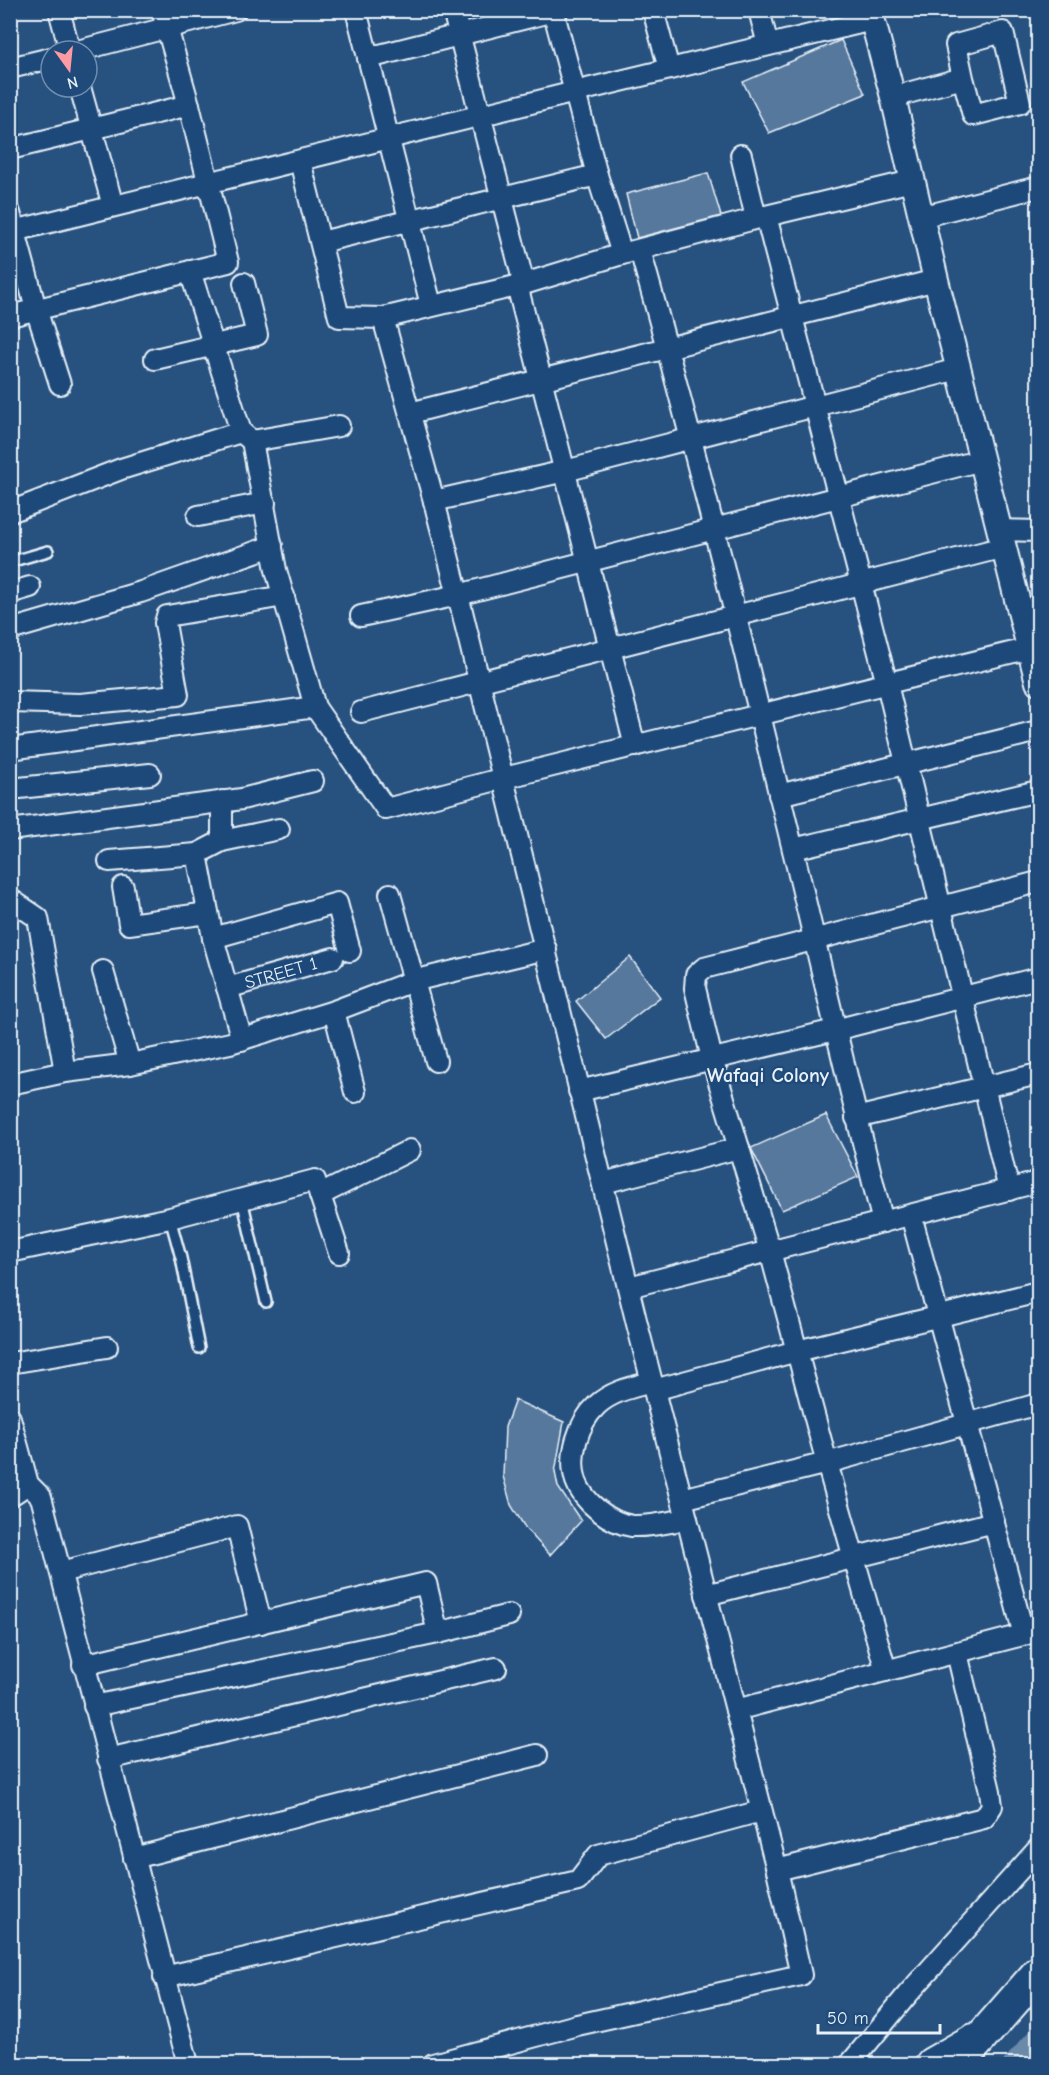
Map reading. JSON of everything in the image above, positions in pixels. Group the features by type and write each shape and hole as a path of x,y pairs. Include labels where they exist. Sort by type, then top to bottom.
{"highway":[{"path":"958,2064 1038,1973"},
{"path":"932,2064 987,2032"}],"street":[{"path":"59,10 67,39"},
{"path":"99,43 165,19 236,10"},
{"path":"356,10 431,305"},
{"path":"453,10 502,198 541,380 635,746"},
{"path":"653,10 669,69"},
{"path":"759,10 768,45"},
{"path":"368,58 555,11 597,175 631,252 668,348 883,1222"},
{"path":"60,384 12,226 209,184 768,45 871,15 1038,682"},
{"path":"10,316 228,262 165,19"},
{"path":"10,68 39,61"},
{"path":"893,97 963,78"},
{"path":"83,99 113,206"},
{"path":"10,149 189,105"},
{"path":"741,155 790,317 887,684 1010,1190"},
{"path":"300,160 339,317 383,318 521,285 761,217 912,181"},
{"path":"321,242 597,175"},
{"path":"921,217 1038,187"},
{"path":"190,271 213,345 247,436 265,503 284,596 315,707 386,809 1030,648"},
{"path":"410,413 936,280"},
{"path":"155,359 257,335 244,283"},
{"path":"383,318 435,501 579,1091 777,1870 801,1975 577,2025 433,2064"},
{"path":"435,501 565,471 958,369"},
{"path":"10,512 121,469 247,436 339,426"},
{"path":"361,616 458,595 982,460"},
{"path":"198,516 265,503"},
{"path":"361,712 860,585 1001,538 1038,531"},
{"path":"10,630 141,592 272,546"},
{"path":"10,593 30,588"},
{"path":"10,702 80,704 178,695 165,623 167,616 284,596"},
{"path":"10,749 315,707"},
{"path":"779,795 1038,731"},
{"path":"10,789 150,774"},
{"path":"10,830 242,799 313,781"},
{"path":"793,849 1038,791"},
{"path":"222,801 222,840"},
{"path":"109,861 197,854 222,840 279,829"},
{"path":"197,854 213,938 242,1040"},
{"path":"886,1671 770,1251 712,1059 694,988 696,975 704,968 1038,882"},
{"path":"123,887 129,924 208,913"},
{"path":"390,894 436,1061"},
{"path":"10,899 38,918 65,1072"},
{"name":"STREET 1","path":"213,938 337,903 342,954 227,988"},
{"path":"10,1084 65,1072 130,1064 242,1040 334,1011 413,981 546,949"},
{"path":"103,971 130,1064"},
{"path":"579,1091 835,1030 1038,978"},
{"path":"334,1011 355,1092"},
{"path":"856,1118 1038,1074"},
{"path":"603,1183 739,1148"},
{"path":"320,1195 410,1150"},
{"path":"10,1252 170,1218 315,1180 339,1253"},
{"path":"629,1287 1038,1182"},
{"path":"736,1710 1031,1633 994,1522 911,1215"},
{"path":"687,1519 656,1525 631,1526 611,1519 591,1504 576,1482 573,1456 581,1426 597,1404 619,1391 653,1386 1038,1292"},
{"path":"10,1363 107,1347"},
{"path":"682,1499 827,1463 1038,1404"},
{"path":"10,1418 28,1484 40,1497 61,1572 83,1665 188,2064"},
{"path":"10,1496 28,1484"},
{"path":"706,1596 994,1522"},
{"path":"61,1572 237,1526 261,1623"},
{"path":"83,1665 426,1583 438,1633"},
{"path":"94,1706 438,1633 509,1615"},
{"path":"777,1870 984,1818 992,1806 990,1791 957,1653"},
{"path":"108,1759 496,1668"},
{"path":"134,1858 537,1755"},
{"path":"164,1977 578,1881 598,1856 761,1811"},
{"path":"850,2064 907,1995 1038,1849"}],"lane":[{"path":"10,562 48,551"},
{"path":"242,1199 266,1302"},
{"path":"170,1218 181,1258 199,1348"}],"building":[{"path":"841,40 865,94 769,133 743,82"},
{"path":"708,173 721,216 637,238 626,194"},
{"path":"630,957 660,997 606,1039 576,1001"},
{"path":"826,1115 858,1177 782,1210 751,1148"},
{"path":"515,1400 564,1422 555,1472 558,1487 581,1521 550,1555 526,1529 511,1505 503,1476 505,1427"}],"waterway":[{"path":"1011,2064 1038,2033"}],"district":[{"name":"Wafaqi Colony","path":"768,1075"}]}
